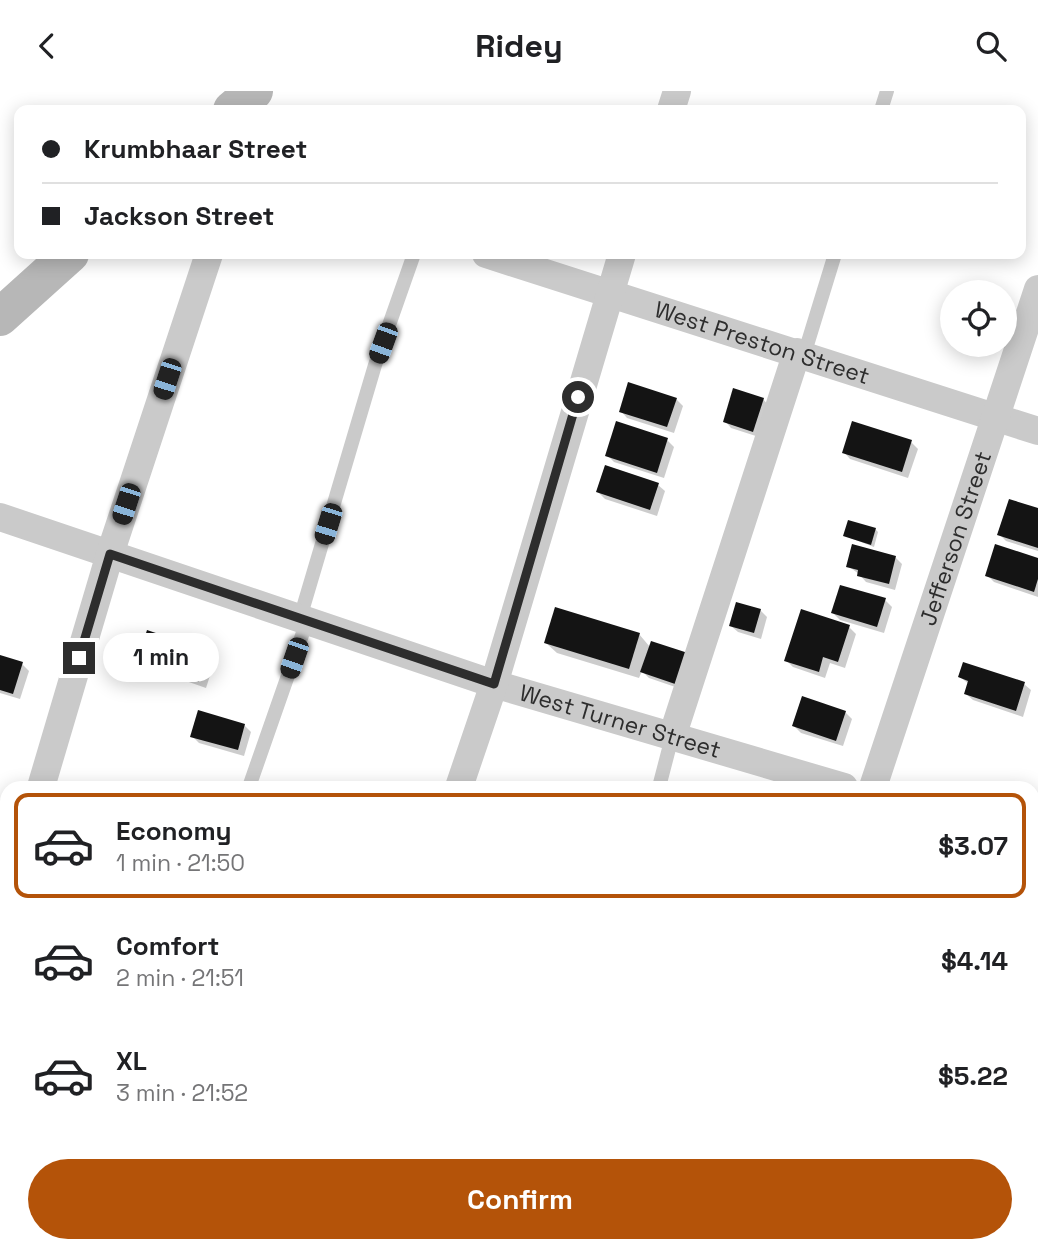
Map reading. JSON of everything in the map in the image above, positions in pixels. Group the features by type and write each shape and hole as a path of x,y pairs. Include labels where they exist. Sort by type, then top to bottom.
{"main road":[{"path":"238,105 254,91"},
{"path":"0,317 64,259"}],"street":[{"path":"43,781 110,554 207,259"},
{"name":"West Preston Street","path":"502,259 1038,431"},
{"path":"461,781 494,684 620,259"},
{"name":"Jefferson Street","path":"875,781 1038,289"},
{"path":"672,737 800,353"},
{"name":"West Turner Street","path":"0,517 494,684 823,781"}],"lane":[{"path":"251,781 303,619 375,365 413,259"},
{"path":"800,353 833,259"},
{"path":"661,781 672,737"}],"building":[{"path":"628,382 677,398 667,427 619,412"},
{"path":"733,388 764,398 753,432 723,422"},
{"path":"616,421 668,438 657,473 605,456"},
{"path":"852,421 912,440 902,472 842,453"},
{"path":"605,465 659,483 650,510 596,492"},
{"path":"1009,499 1038,508 1038,548 997,535"},
{"path":"848,520 876,528 871,545 843,536"},
{"path":"852,544 896,556 889,584 857,576 858,570 846,567"},
{"path":"995,544 1038,558 1038,579 1034,592 985,576"},
{"path":"840,585 886,598 877,627 831,613"},
{"path":"736,602 761,609 754,633 729,626"},
{"path":"555,607 640,633 629,669 544,643"},
{"path":"801,609 850,625 838,662 823,657 819,672 784,661"},
{"path":"147,630 209,651 199,682 137,661"},
{"path":"651,641 691,654 681,686 640,672"},
{"path":"0,655 23,662 13,694 0,690"},
{"path":"963,662 1025,682 1016,711 964,694 968,681 958,677"},
{"path":"802,696 846,711 836,741 792,726"},
{"path":"198,710 245,724 238,750 190,737"}],"route":[{"path":"79,658 110,554 494,684 578,397"}]}
